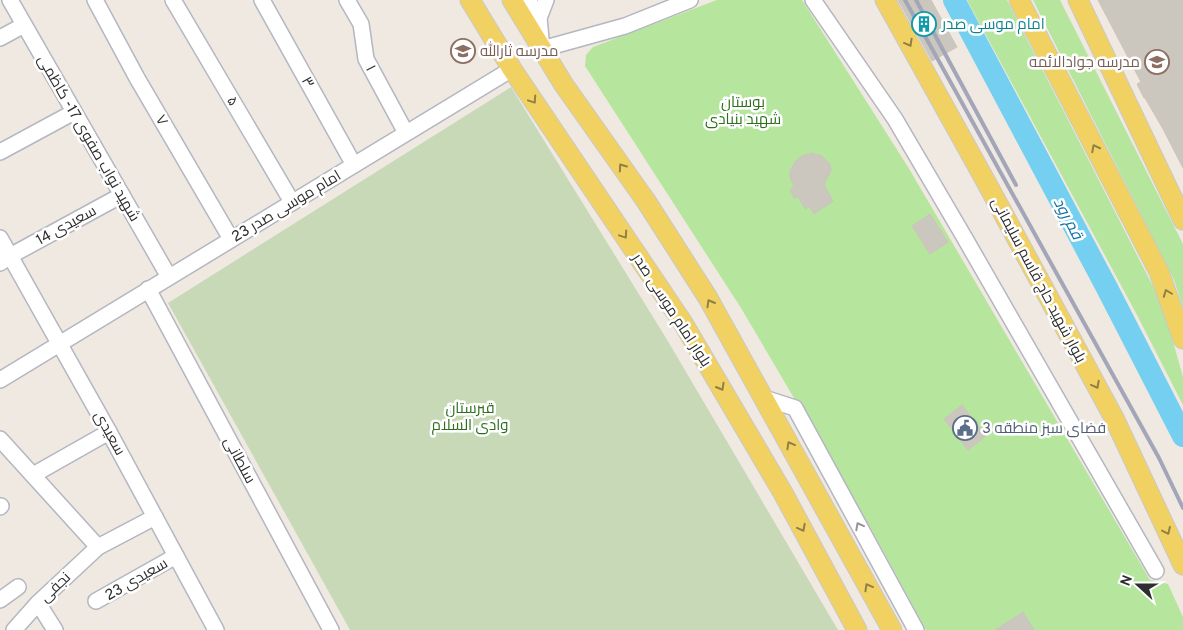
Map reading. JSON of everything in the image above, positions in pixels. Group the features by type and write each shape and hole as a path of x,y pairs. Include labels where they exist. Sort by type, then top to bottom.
{"main road":[{"name":"بلوار امام موسی صدر","path":"470,0 512,69 683,323 783,493 857,630"},
{"path":"512,0 564,86 646,201 708,298 892,630"},
{"name":"بلوار شهید حاج قاسم سلیمانی","path":"885,0 1114,418 1183,565"},
{"path":"1019,0 1159,272 1183,339"},
{"path":"1078,0 1183,220"}],"street":[{"name":"شهید نواب صفوی 17- کاظمی","path":"10,0 169,277"},
{"name":"۷","path":"95,0 137,78 231,239"},
{"name":"۵","path":"173,0 292,202"},
{"name":"۳","path":"262,0 354,165"},
{"name":"۱","path":"347,0 361,24 366,59 406,133"},
{"path":"528,0 539,18 542,49 625,26 690,0"},
{"path":"539,18 546,0"},
{"path":"813,0 895,119 964,235 1156,571"},
{"path":"0,38 24,25"},
{"name":"امام موسی صدر 23","path":"0,380 512,69"},
{"path":"0,152 74,112"},
{"name":"سعیدی 14","path":"5,260 122,195"},
{"name":"سعیدی","path":"0,238 5,260 59,343 110,432 212,628"},
{"name":"سلطانی","path":"148,289 331,630"},
{"path":"764,398 795,408 916,630"},
{"path":"32,475 110,432"},
{"path":"0,439 98,547"},
{"name":"نجفی","path":"14,630 38,604 98,547 155,517"},
{"name":"سعیدی 23","path":"96,601 176,556"},
{"path":"0,600 18,587"},
{"path":"38,604 55,630"}],"green space":[{"name":"بوستان شهید بنیادی","path":"717,0 802,0 908,167 1150,580 1168,584 1183,617 1183,630 926,630 873,532 741,308 585,66 586,55 593,47"},
{"path":"967,0 1007,0 1163,306 1183,377 1183,405 1136,313"},
{"path":"1033,0 1060,0 1183,244 1183,308 1174,280"},
{"name":"قبرستان وادی السلام","path":"511,87 666,338 838,630 350,630 168,303"}],"building":[{"name":"امام موسی صدر","path":"898,0 931,0 957,47 932,61"},
{"name":"مدرسه جوادالائمه","path":"1098,0 1183,0 1183,168 1163,129 1144,98 1137,84 1141,82"},
{"path":"811,153 822,156 830,164 831,170 824,185 833,201 814,214 809,206 805,209 798,196 795,199 790,190 794,187 790,171 795,162 802,156"},
{"path":"930,214 948,242 930,254 912,226"},
{"name":"فضای سبز منطقه 3","path":"962,405 986,436 968,450 944,419"},
{"path":"1023,612 1034,630 995,630"}],"waterway":[{"name":"قم رود","path":"954,0 1107,288 1183,436"}],"railway":[{"path":"905,0 1159,458 1183,508"},
{"path":"916,0 1016,185"}],"place":[{"name":"امام موسی صدر","path":"924,24"},
{"name":"مدرسه ثارالله","path":"463,51"},
{"name":"مدرسه جوادالائمه","path":"1157,62"},
{"name":"فضای سبز منطقه 3","path":"965,428"}]}
